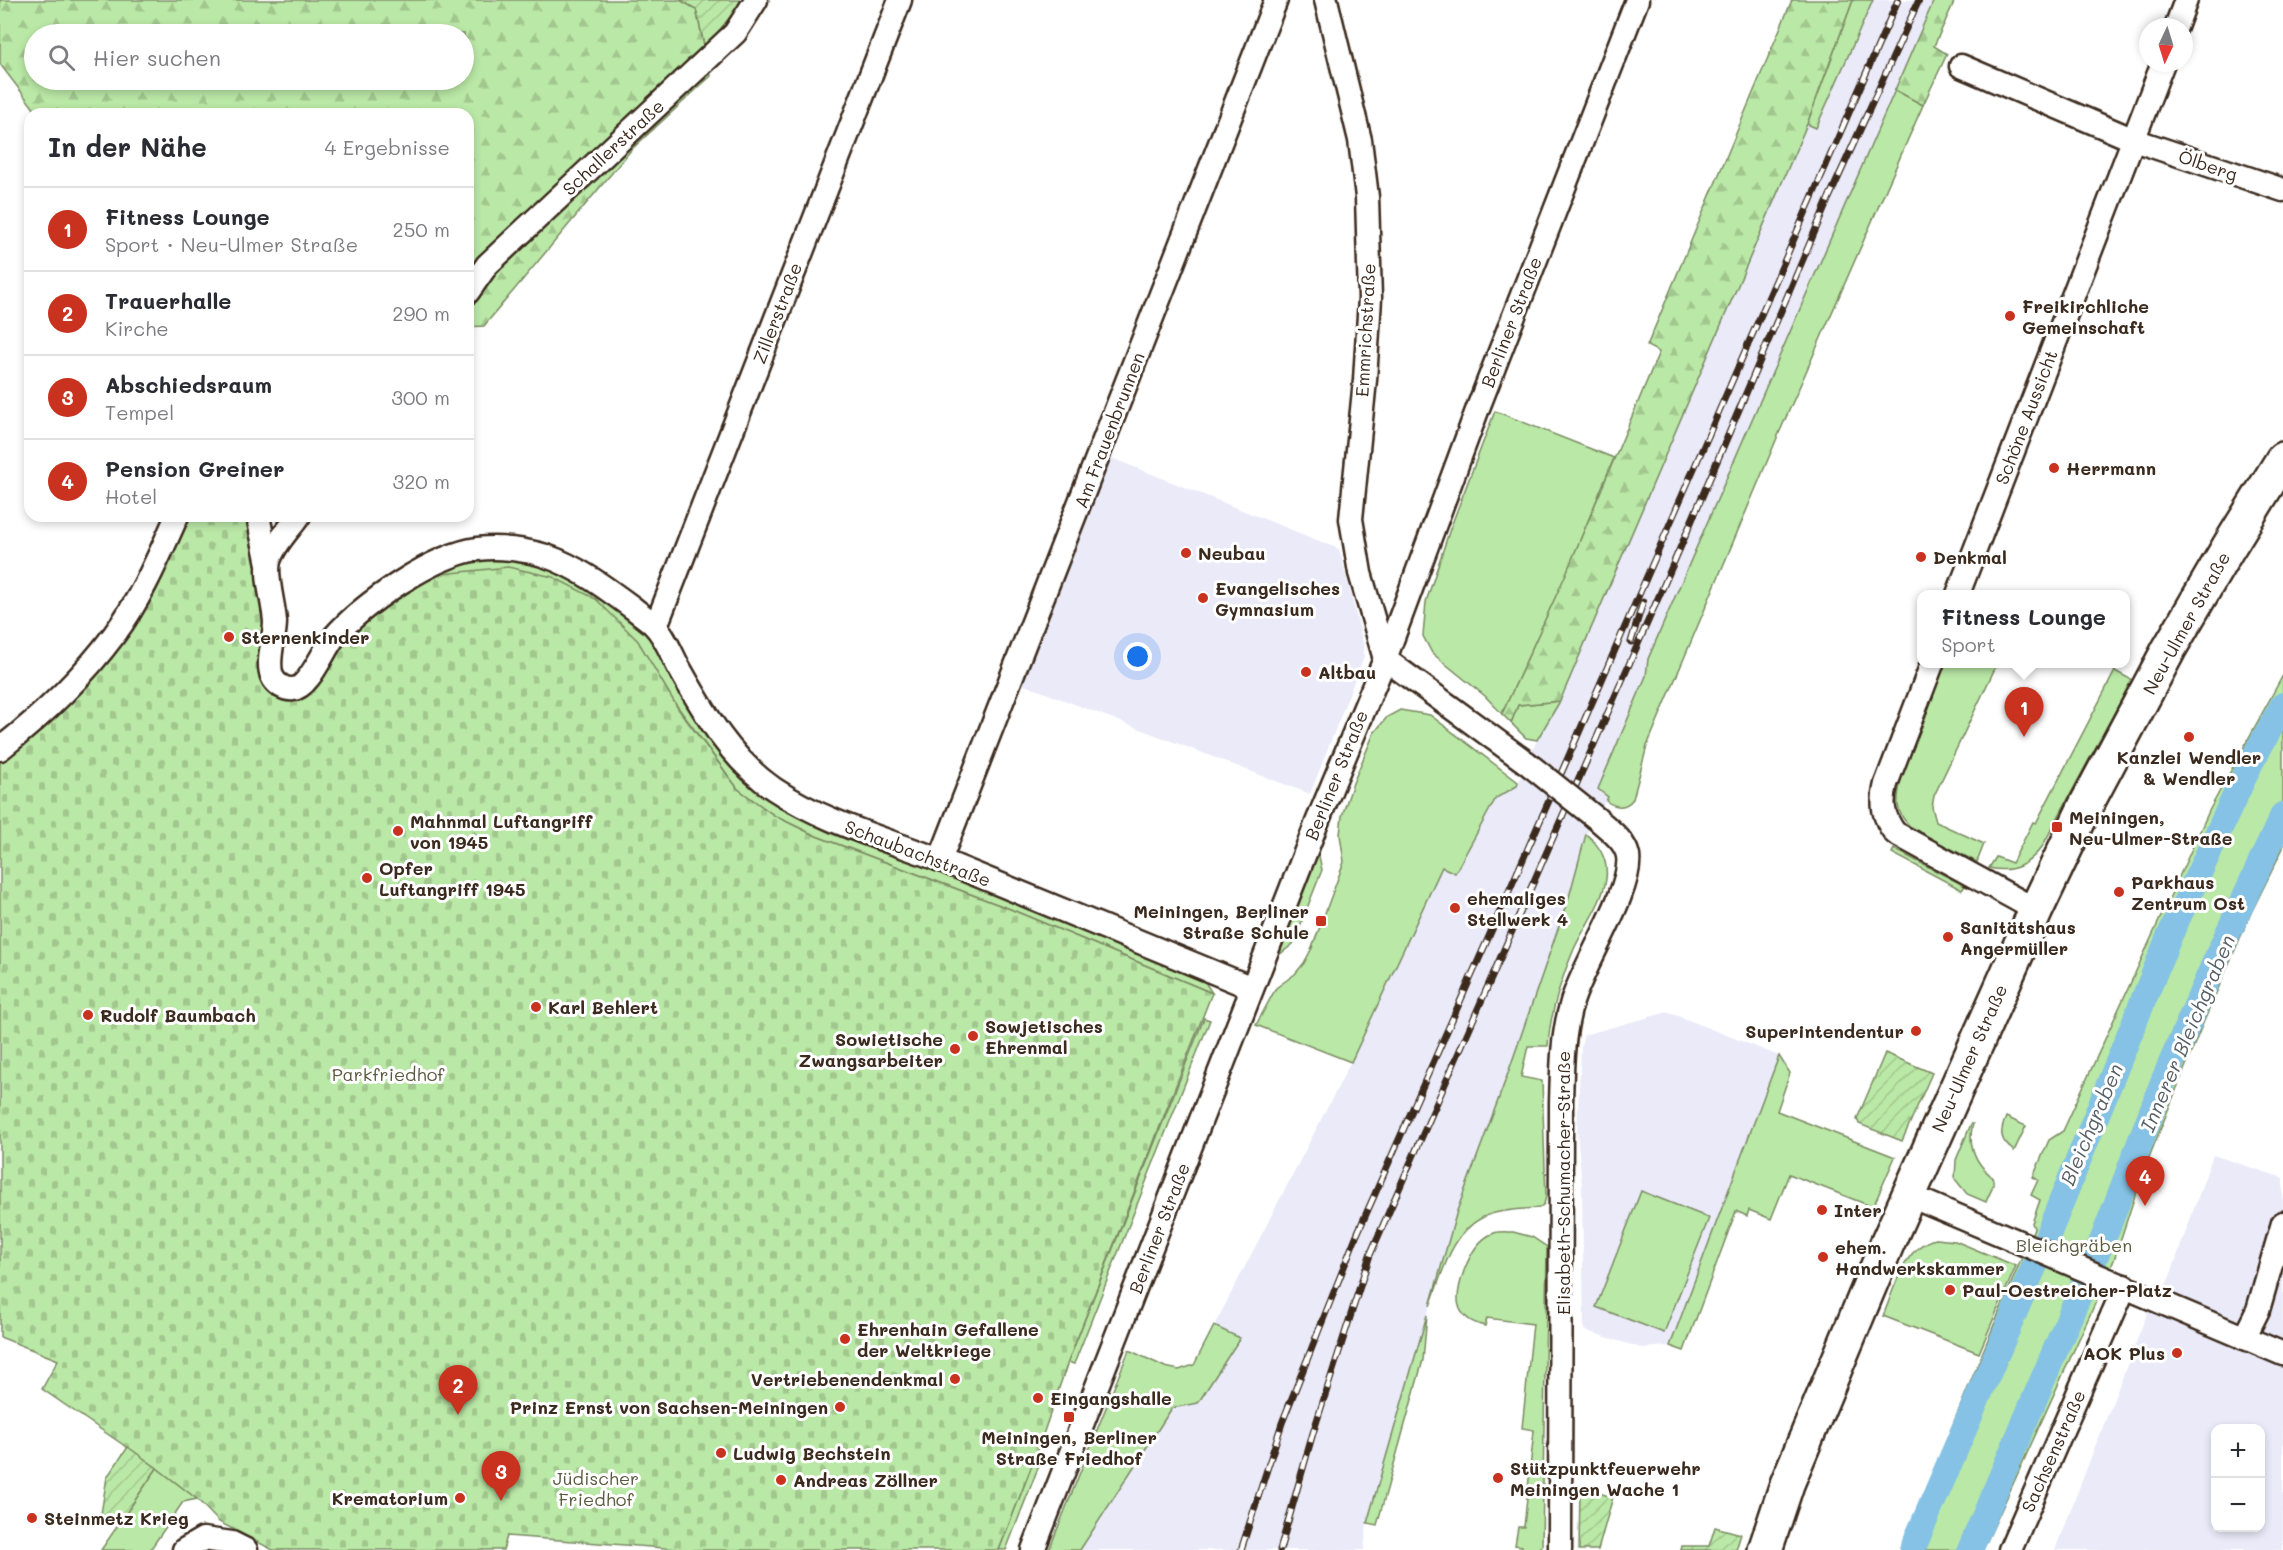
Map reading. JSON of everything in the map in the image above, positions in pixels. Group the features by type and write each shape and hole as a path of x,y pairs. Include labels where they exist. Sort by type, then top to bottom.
{"main road":[{"name":"Neu-Ulmer Straße","path":"1765,1550 1792,1474 1908,1196 2036,910 2085,807 2169,650 2283,459"}],"street":[{"name":"Schallerstraße","path":"474,283 487,265 735,33 756,0"},
{"name":"Zillerstraße","path":"656,626 900,0"},
{"name":"Am Frauenbrunnen","path":"939,860 1276,0"},
{"name":"Emmrichstraße","path":"1326,0 1360,140 1367,197 1370,298 1365,380 1351,519 1360,573 1385,659"},
{"name":"Berliner Straße","path":"1033,1550 1347,745 1385,659 1478,408 1637,0"},
{"path":"2179,18 2186,0"},
{"path":"1961,66 2134,140"},
{"name":"Schöne Aussicht","path":"1960,590 2160,72"},
{"name":"Ölberg","path":"2134,140 2283,190"},
{"path":"0,749 30,725 81,675 115,634 142,589 174,522"},
{"path":"259,522 268,564 275,624 271,662 272,677 279,686 291,690 300,687 308,679 331,640 348,622 378,597 428,568 478,549 544,555 601,584 656,626"},
{"path":"268,564 274,550 295,522"},
{"name":"Schaubachstraße","path":"656,626 703,712 725,743 750,769 773,788 808,809 859,831 939,860 1252,988"},
{"name":"Elisabeth-Schumacher-Straße","path":"1385,659 1527,763 1596,818 1618,838 1628,854 1628,869 1624,887 1582,973 1572,1002 1565,1035 1561,1103 1560,1550"},
{"path":"1930,668 1891,766 1882,800 1888,823 1895,833 2036,910"},
{"path":"1908,1196 2283,1354"},
{"path":"2244,1338 2258,1310 2283,1223"},
{"name":"Sachsenstraße","path":"2010,1550 2117,1283"},
{"path":"194,1545 232,1543 246,1550"}],"shaded area":[{"path":"1873,0 1934,0 1648,659 1646,676 1608,797 1584,838 1569,897 1507,1076 1460,1202 1367,1523 1364,1550 1050,1550 1130,1351 1165,1367 1179,1370 1194,1365 1351,1062 1442,867 1455,873 1496,798 1517,786 1537,740 1560,701 1807,124 1816,128"},
{"name":"Evangelisches Gymnasium","path":"1109,457 1339,549 1364,646 1364,656 1310,794 1022,684"},
{"path":"1668,1012 1779,1056 1670,1346 1641,1348 1584,1330 1582,1185 1577,1131 1581,1047 1584,1035"},
{"path":"2213,1155 2283,1178 2283,1550 2055,1550 2147,1314 2169,1279"}],"green space":[{"path":"0,0 680,0 696,9 711,76 632,149 484,326 474,327 474,108 33,108 0,64"},
{"path":"680,0 743,0 705,49 696,9"},
{"path":"1792,0 1853,0 1807,124 1560,701 1518,705 1511,723 1502,714 1565,576 1659,352 1647,346"},
{"path":"1853,0 1873,0 1816,128 1807,124"},
{"path":"1934,0 1955,0 1934,46 1947,54 1923,105 1895,90"},
{"path":"1895,90 1923,105 1777,438 1647,746 1633,799 1624,806 1613,805 1606,801 1608,797 1598,789 1646,676 1648,659"},
{"path":"1495,411 1614,458 1565,577 1502,714 1485,696 1432,653 1423,636 1426,602 1450,529"},
{"name":"Parkfriedhof","path":"182,522 255,522 265,603 264,685 273,697 285,699 395,595 433,575 508,567 553,577 596,599 638,641 679,710 738,789 775,816 816,836 1010,909 1212,993 1068,1362 1037,1452 999,1550 690,1550 507,1536 503,1550 273,1550 219,1522 197,1499 157,1468 42,1389 58,1360 0,1337 0,757 35,729"},
{"path":"477,559 517,559 546,564 587,583 626,614 647,633 665,659 697,720 732,768 775,802 802,818 842,836 971,884 1205,982 1212,993 1010,909 816,836 775,816 738,789 669,695 433,575"},
{"path":"1943,668 1995,668 1934,796 1932,807 1936,822 1984,844 1977,862 1912,829 1901,815 1898,805 1902,775"},
{"path":"2115,671 2132,680 2042,847 2031,859 2012,869 1989,868 1996,857 2012,863 2033,822 2036,823"},
{"name":"Bleichgräben","path":"2283,675 2283,848 2251,913 2201,1028 2140,1180 2114,1260 2099,1295 1983,1550 1901,1550 2034,1228 2032,1223 2040,1200 2031,1195 2038,1180 2033,1177 2049,1140 2063,1131 2210,809"},
{"path":"1560,701 1537,740 1526,738 1511,723 1518,705"},
{"path":"1400,710 1430,715 1518,782 1517,786 1496,798 1455,873 1442,867 1351,1062 1256,1025 1276,988 1295,974 1312,948 1344,862 1340,835 1342,816 1353,783 1374,733 1387,717"},
{"path":"1586,834 1599,848 1605,862 1606,876 1603,891 1565,972 1554,1009 1548,1046 1528,1046 1521,1077 1542,1081 1546,1197 1544,1204 1539,1208 1494,1213 1475,1222 1465,1231 1450,1253 1430,1306 1457,1211 1569,897"},
{"path":"1894,849 1965,886 1962,890 1892,853"},
{"path":"1316,855 1319,856 1322,870 1293,944 1280,954 1278,953"},
{"path":"1204,1018 1210,1020 1074,1364 1068,1362"},
{"path":"1885,1053 1932,1073 1902,1141 1859,1124 1857,1119"},
{"path":"1779,1056 1790,1073 1777,1111 1895,1157 1873,1207 1789,1174 1771,1219 1749,1210 1747,1216 1736,1211 1684,1351 1670,1346"},
{"path":"2006,1117 2026,1126 2014,1151 2006,1144 2002,1136"},
{"path":"1971,1124 1973,1124 1971,1142 1974,1154 1993,1180 1986,1202 1967,1194 1955,1179 1956,1160"},
{"path":"1641,1191 1709,1218 1664,1333 1596,1307"},
{"path":"1513,1232 1532,1237 1547,1247 1542,1546 1536,1550 1522,1550 1522,1546 1515,1545 1518,1527 1524,1527 1534,1430 1522,1428 1533,1324 1487,1318 1485,1326 1466,1317 1458,1304 1459,1287 1467,1263 1476,1248 1494,1233"},
{"name":"Paul-Oestreicher-Platz","path":"1936,1239 1955,1241 2016,1266 1979,1353 1883,1316 1908,1259 1925,1243"},
{"path":"1427,1315 1423,1360 1377,1525 1367,1523"},
{"path":"1214,1326 1240,1338 1198,1403 1172,1408 1080,1550 1049,1550 1129,1350 1165,1367 1179,1370 1194,1365"},
{"path":"128,1447 157,1468 118,1525 101,1514 107,1477"},
{"path":"1037,1452 1043,1455 1006,1550 999,1550"},
{"path":"157,1468 197,1499 183,1502 150,1550 101,1550"},
{"path":"1580,1488 1613,1497 1598,1550 1579,1550"},
{"path":"1715,1527 1741,1534 1736,1550 1681,1550 1682,1546 1709,1546"}],"waterway":[{"name":"Bleichgraben","path":"1912,1550 2047,1237 2169,937 2250,764 2283,705"},
{"name":"Innerer Bleichgraben","path":"1970,1550 2105,1234 2163,1082 2221,948 2283,815"}],"railway":[{"path":"1241,1550 1282,1423 1355,1239 1567,760 1898,0"},
{"path":"1280,1550 1313,1433 1370,1255 1684,539 1829,198 1919,0"},
{"path":"1631,642 1643,602"}],"place":[{"name":"Freikirchliche Gemeinschaft","path":"2010,316"},
{"name":"Herrmann","path":"2054,468"},
{"name":"Neubau","path":"1186,553"},
{"name":"Denkmal","path":"1921,557"},
{"name":"Evangelisches Gymnasium","path":"1203,598"},
{"name":"Sternenkinder","path":"229,637"},
{"name":"Altbau","path":"1306,672"},
{"name":"Fitness Lounge","path":"2024,737"},
{"name":"Kanzlei Wendler & Wendler","path":"2189,737"},
{"name":"Meiningen, Neu-Ulmer-Straße","path":"2057,827"},
{"name":"Mahnmal Luftangriff von 1945","path":"398,831"},
{"name":"Opfer Luftangriff 1945","path":"367,878"},
{"name":"Parkhaus Zentrum Ost","path":"2119,892"},
{"name":"ehemaliges Stellwerk 4","path":"1455,908"},
{"name":"Meiningen, Berliner Straße Schule","path":"1321,921"},
{"name":"Sanitätshaus Angermüller","path":"1948,937"},
{"name":"Karl Behlert","path":"536,1007"},
{"name":"Rudolf Baumbach","path":"88,1015"},
{"name":"Superintendentur","path":"1916,1031"},
{"name":"Sowjetisches Ehrenmal","path":"973,1036"},
{"name":"Sowietische Zwangsarbeiter","path":"955,1049"},
{"name":"Pension Greiner","path":"2145,1206"},
{"name":"Inter","path":"1822,1210"},
{"name":"ehem. Handwerkskammer","path":"1823,1257"},
{"name":"Paul-Oestreicher-Platz","path":"1950,1290"},
{"name":"Ehrenhain Gefallene der Weltkriege","path":"845,1339"},
{"name":"AOK Plus","path":"2177,1353"},
{"name":"Vertriebenendenkmal","path":"955,1379"},
{"name":"Eingangshalle","path":"1038,1398"},
{"name":"Prinz Ernst von Sachsen-Meiningen","path":"840,1407"},
{"name":"Trauerhalle","path":"458,1415"},
{"name":"Meiningen, Berliner Straße Friedhof","path":"1069,1417"},
{"name":"Ludwig Bechstein","path":"721,1453"},
{"name":"Stützpunktfeuerwehr Meiningen Wache 1","path":"1498,1478"},
{"name":"Andreas Zöllner","path":"781,1480"},
{"name":"Krematorium","path":"460,1498"},
{"name":"Abschiedsraum","path":"501,1501"},
{"name":"Steinmetz Krieg","path":"32,1518"}],"park label":[{"name":"Jüdischer Friedhof","path":"596,1488"}]}
